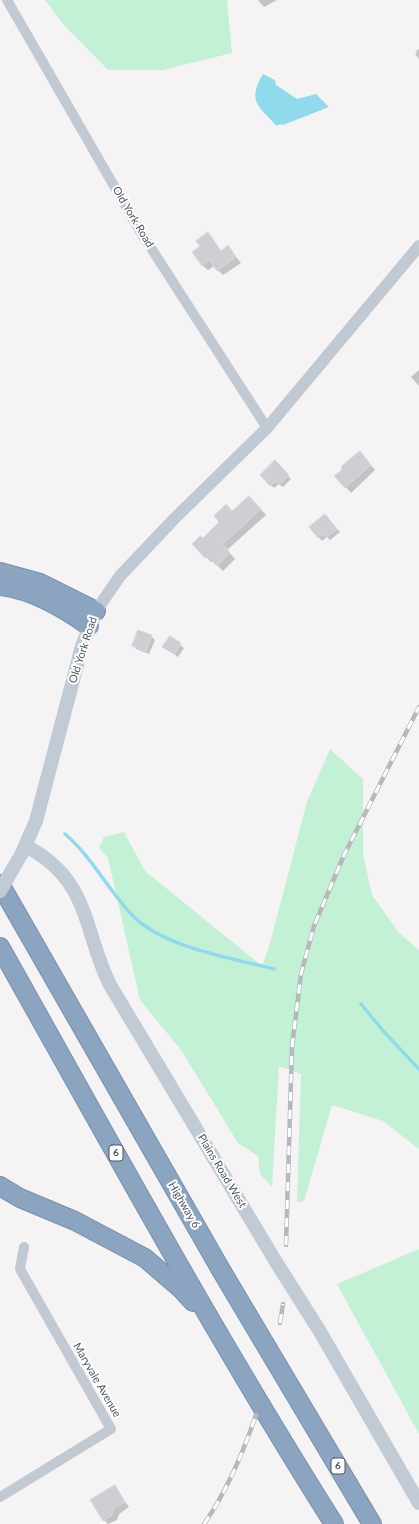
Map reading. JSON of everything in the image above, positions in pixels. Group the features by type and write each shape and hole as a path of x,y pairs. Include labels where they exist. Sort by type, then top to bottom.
{"highway":[{"path":"0,572 40,583 93,618"},
{"path":"0,586 15,588 93,618"},
{"path":"0,878 22,919"},
{"name":"Highway 6","path":"0,884 22,919 222,1270 372,1524"},
{"name":"6","path":"0,947 213,1325 286,1448 334,1524"},
{"path":"0,1186 20,1198 75,1221 145,1258 181,1288 213,1325"}],"main road":[{"name":"Old York Road","path":"0,891 26,846 36,821 93,618"},
{"name":"Plains Road West","path":"26,846 49,862 77,895 88,920 99,959 110,985 276,1262 319,1330 419,1503"}],"street":[{"name":"Old York Road","path":"7,0 140,231 267,428"},
{"name":"Old York Road","path":"93,618 120,576 174,519 267,428 419,246"},
{"name":"Maryvale Avenue","path":"0,1497 111,1429 20,1269 24,1247"}],"green space":[{"path":"45,0 227,0 232,53 163,70 108,70 63,24"},
{"path":"330,749 363,779 363,854 372,895 399,933 419,950 419,1149 383,1121 332,1105 304,1201 297,1202 301,1074 279,1066 272,1187 260,1174 258,1156 238,1143 181,1050 140,1000 108,858 99,848 104,837 124,832 145,871 262,966 269,947 307,802"},
{"path":"419,1249 419,1434 337,1284"}],"water":[{"path":"263,74 275,80 276,85 297,99 316,94 329,107 277,126 260,108 255,97 258,83"}],"building":[{"path":"208,232 221,251 228,245 236,257 217,271 209,260 202,266 192,252 200,246 196,241"},
{"path":"360,451 371,465 345,488 334,476 342,470 341,467"},
{"path":"275,460 289,475 279,485 275,481 270,486 260,475"},
{"path":"249,496 261,509 223,544 230,553 217,566 207,556 205,558 192,544 200,536 203,538 219,522 214,516 226,504 232,511"},
{"path":"325,514 337,529 326,538 323,534 318,538 309,527"},
{"path":"138,630 152,635 146,651 132,646"},
{"path":"170,636 181,643 174,654 162,647"},
{"path":"115,1485 125,1502 114,1508 112,1515 103,1521 90,1500"}],"waterway":[{"path":"65,834 83,852 122,904 144,925 160,935 198,950 274,969"},
{"path":"361,1004 385,1033 419,1069"}],"railway":[{"path":"286,1245 292,1047 301,974 314,926 344,855 419,707"},
{"path":"280,1323 283,1304"},
{"path":"204,1524 234,1471 256,1415"}]}
